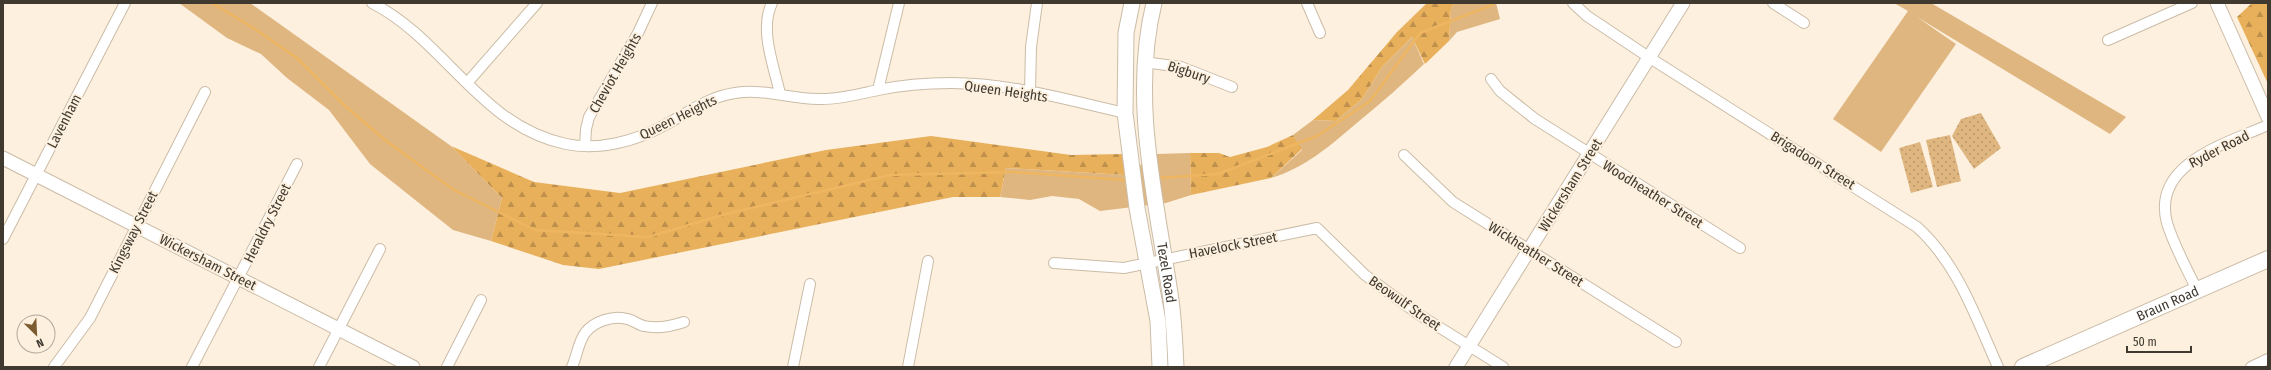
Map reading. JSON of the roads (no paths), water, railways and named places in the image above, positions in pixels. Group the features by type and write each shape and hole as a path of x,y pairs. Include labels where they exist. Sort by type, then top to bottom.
{"main road":[{"name":"Tezel Road","path":"1132,3 1126,33 1125,113 1134,181 1158,321 1160,367"},
{"name":"Tezel Road","path":"1154,3 1147,32 1144,62 1144,112 1152,179 1171,302 1176,367"},
{"name":"Braun Road","path":"2023,367 2268,259"}],"street":[{"name":"Lavenham","path":"3,239 125,3"},
{"name":"Queen Heights","path":"372,3 386,6 466,83 512,123 566,144 585,146 616,143 644,134 666,124 698,105 723,96 750,91 819,99 858,95 878,90 912,85 952,83 991,86 1030,92 1125,113"},
{"path":"466,83 537,3"},
{"name":"Cheviot Heights","path":"585,146 586,129 589,117 638,33 652,3"},
{"path":"772,3 767,20 767,31 780,94"},
{"path":"878,90 899,3"},
{"path":"1030,92 1031,47 1037,3"},
{"path":"1307,3 1320,33"},
{"name":"Brigadoon Street","path":"1573,3 1587,16 1650,58 1905,219 1928,237 1955,273 1998,367"},
{"name":"Wickersham Street","path":"1456,367 1684,3"},
{"path":"1773,3 1804,23"},
{"path":"2108,40 2192,3"},
{"path":"2217,3 2268,117"},
{"name":"Bigbury","path":"1144,62 1181,67 1232,87"},
{"name":"Woodheather Street","path":"1491,79 1500,91 1518,107 1740,248"},
{"name":"Kingsway Street","path":"54,367 90,318 205,92"},
{"name":"Ryder Road","path":"2197,290 2167,222 2167,197 2173,180 2190,162 2268,125"},
{"name":"Wickheather Street","path":"1404,155 1453,202 1676,342"},
{"name":"Wickersham Street","path":"3,158 413,367"},
{"name":"Heraldry Street","path":"192,367 297,164"},
{"path":"1134,181 1152,179"},
{"name":"Havelock Street","path":"1054,263 1114,269 1317,228"},
{"name":"Beowulf Street","path":"1317,228 1365,274 1418,314 1502,367"},
{"path":"319,367 380,250"},
{"path":"908,367 928,261"},
{"path":"794,367 810,284"},
{"path":"447,367 481,300"},
{"path":"572,367 578,348 586,332 595,324 607,319 627,318 644,326 658,327 684,322"},
{"path":"2251,367 2268,359"}],"waterway":[{"path":"212,3 255,29 297,58 344,105 385,140 454,190 535,230 648,237 726,214 890,175 1014,172 1126,180"},
{"path":"1158,178 1218,174 1317,136 1370,101 1420,33 1492,5 1492,3"}]}
